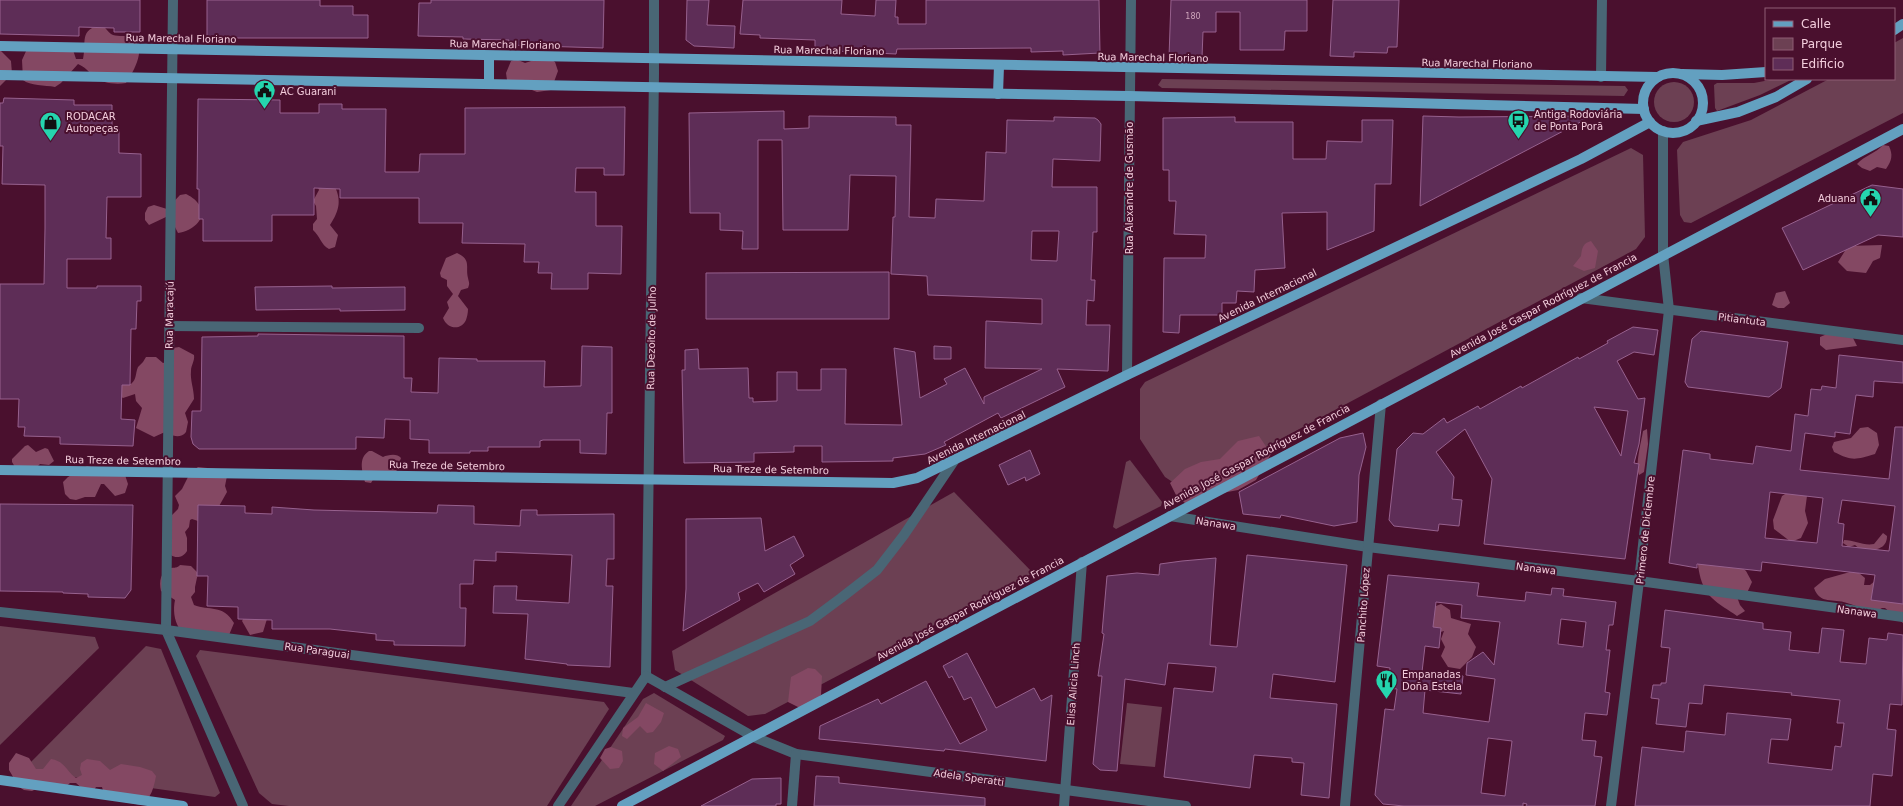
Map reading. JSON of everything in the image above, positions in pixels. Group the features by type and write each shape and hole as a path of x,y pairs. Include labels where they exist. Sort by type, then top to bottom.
{"main road":[{"name":"Rua Marechal Floriano","path":"0,46 999,66 1658,77"},
{"path":"489,56 489,84"},
{"path":"998,94 999,66"},
{"path":"1682,74 1693,82 1701,94 1703,103 1701,112 1696,121 1690,127 1672,133 1663,131 1655,127 1650,122 1644,109 1643,100 1650,83 1658,77 1666,74 1682,74 1722,75 1765,72"},
{"path":"0,75 1129,96 1644,109"},
{"path":"1696,121 1744,110 1776,97 1805,80"},
{"name":"Avenida Internacional","path":"893,483 917,478 954,462 1127,375 1573,162 1650,122"},
{"name":"Avenida José Gaspar Rodríguez de Francia","path":"622,806 1663,254 1903,129"},
{"name":"Rua Treze de Setembro","path":"0,470 893,483"},
{"path":"0,780 183,806"}],"street":[{"name":"Rua Maracajú","path":"166,630 166,472 173,0"},
{"name":"Rua Dezoito de Julho","path":"646,676 654,0"},
{"name":"Rua Alexandre de Gusmão","path":"1127,375 1131,0"},
{"path":"1601,77 1602,0"},
{"name":"Primero de Diciembre","path":"1611,806 1640,581 1669,310 1663,254 1663,131"},
{"name":"Pitiantuta","path":"1581,298 1903,340"},
{"path":"169,326 419,328"},
{"name":"Panchito López","path":"1345,806 1381,404"},
{"path":"666,687 810,621 842,598 877,570 904,535 954,462"},
{"name":"Nanawa","path":"1170,516 1368,548 1640,581 1903,617"},
{"name":"Elisa Alicia Linch","path":"1064,806 1082,562"},
{"name":"Rua Paraguai","path":"0,612 166,630 634,694"},
{"path":"166,630 243,806"},
{"path":"558,806 646,676"},
{"name":"Adela Speratti","path":"646,676 754,737 796,754 1186,806"},
{"path":"792,806 796,754"}],"green space":[{"path":"1903,38 1903,113 1691,223 1684,222 1680,215 1677,150 1683,142 1751,120 1827,80 1895,80 1895,42"},
{"path":"1162,79 1625,86 1628,90 1624,96 1162,88 1158,85"},
{"path":"1770,80 1791,80 1760,95 1717,111 1715,108 1714,85 1717,83 1754,83"},
{"path":"1678,82 1685,85 1691,91 1694,102 1693,110 1685,119 1678,122 1670,122 1663,119 1655,110 1654,98 1657,91 1666,83"},
{"path":"1631,148 1643,155 1645,237 1636,249 1195,485 1180,487 1165,477 1140,439 1140,389 1145,382"},
{"path":"1130,460 1162,502 1161,506 1116,529 1113,527 1126,462"},
{"path":"954,492 1033,573 765,714 748,716 675,670 672,651"},
{"path":"0,626 95,637 99,648 0,745"},
{"path":"146,646 161,649 220,793 215,797 30,771 28,765"},
{"path":"200,650 604,702 609,709 547,806 289,806 272,804 259,793 196,656"},
{"path":"654,693 725,736 723,740 595,806 571,806 643,699"},
{"path":"1127,703 1162,707 1155,767 1120,764"}],"shaded area":[{"path":"102,25 113,35 130,37 136,41 139,46 136,65 126,83 113,84 104,82 93,76 85,68 78,64 61,83 55,87 34,84 23,80 22,60 27,49 73,50 76,59 83,59 86,33 94,27"},
{"path":"0,50 11,61 12,74 0,86"},
{"path":"546,56 555,62 558,71 551,90 537,92 507,80 506,73 511,61 516,59 525,63"},
{"path":"1883,145 1889,146 1891,152 1891,160 1886,169 1877,167 1870,171 1857,164 1863,158"},
{"path":"333,183 338,194 339,204 330,225 338,235 335,247 329,249 324,245 313,230 313,224 317,219 316,206 313,201 319,190 317,185"},
{"path":"186,194 196,201 201,208 201,218 194,226 184,232 178,233 172,221 166,217 149,225 145,220 145,213 148,207 154,205 167,209 180,195"},
{"path":"1591,241 1598,251 1595,268 1584,271 1573,266 1581,256 1582,248"},
{"path":"1882,245 1880,258 1873,261 1866,273 1847,271 1838,262 1848,246"},
{"path":"457,253 465,258 467,264 468,288 461,290 458,296 468,309 464,324 454,327 445,322 443,318 449,308 447,302 453,294 447,286 447,280 441,277 440,273 446,258"},
{"path":"1785,291 1790,303 1784,308 1778,308 1772,305 1776,293"},
{"path":"1834,331 1851,334 1857,346 1826,350 1820,345 1820,337"},
{"path":"179,347 194,355 191,374 194,399 185,413 188,422 186,432 181,436 173,436 165,432 154,437 136,428 142,408 136,401 135,394 123,398 120,396 117,385 128,383 131,384 135,378 138,367 146,357 156,357 163,363 166,362 173,348"},
{"path":"1868,427 1877,433 1879,445 1875,454 1854,459 1834,452 1832,447 1834,442 1851,438 1860,428"},
{"path":"1647,429 1648,444 1644,472 1639,475 1638,459 1640,447 1643,431"},
{"path":"1259,436 1271,454 1256,480 1238,490 1207,496 1189,506 1177,497 1170,483 1185,469 1201,462 1220,459 1238,441"},
{"path":"28,445 36,452 45,448 48,449 54,461 49,465 40,464 38,466 15,467 12,459 25,446"},
{"path":"369,451 383,457 392,455 399,456 401,458 396,472 374,478 371,483 365,482 362,461 363,457"},
{"path":"87,466 125,475 128,484 125,493 115,496 104,484 101,484 95,497 85,497 76,500 70,499 65,494 63,482 68,477"},
{"path":"198,467 217,469 227,476 225,486 227,492 218,508 198,521 192,519 190,520 189,527 185,532 187,538 187,551 182,556 175,557 171,555 171,516 178,509 179,505 175,496 182,489 190,473"},
{"path":"1793,489 1800,489 1807,496 1805,511 1808,523 1801,538 1791,542 1774,529 1773,520 1782,496"},
{"path":"1883,533 1887,536 1885,544 1875,550 1862,551 1855,545 1849,547 1843,543 1844,540 1874,544"},
{"path":"1697,539 1739,565 1746,571 1752,582 1747,593 1737,597 1740,605 1745,611 1737,616 1715,601 1703,586 1699,570"},
{"path":"180,565 191,566 198,573 195,592 191,597 194,605 216,609 230,617 234,623 229,635 179,628 174,614 175,600 161,591 160,584 162,574 171,568"},
{"path":"1850,572 1859,573 1865,578 1864,585 1870,585 1875,581 1903,600 1903,623 1885,608 1882,608 1874,613 1847,603 1823,599 1814,588 1825,579"},
{"path":"1441,604 1450,610 1451,618 1471,624 1468,634 1476,647 1472,657 1460,669 1448,667 1441,656 1445,647 1441,639 1444,631 1432,634 1430,613 1436,606"},
{"path":"249,610 267,619 263,632 250,635 242,621"},
{"path":"808,668 815,669 822,676 821,695 812,703 800,708 788,702 791,677"},
{"path":"646,703 664,713 661,722 653,732 647,733 640,726 627,739 622,736 623,728 638,717"},
{"path":"669,746 678,749 681,757 663,771 654,764 655,753"},
{"path":"611,747 622,751 623,761 619,768 610,769 600,758 605,749"},
{"path":"16,753 29,758 36,769 43,769 51,759 56,760 76,778 82,775 80,769 81,763 87,759 100,761 110,770 121,764 140,767 152,771 156,776 150,796 141,805 108,799 104,794 102,787 96,787 92,793 86,792 76,783 70,783 60,792 38,788 32,791 24,790 19,787 9,770 9,763"}],"building":[{"path":"0,0 140,0 140,32 114,32 114,28 79,27 79,36 0,34"},
{"path":"207,0 320,0 320,6 353,6 353,15 368,15 368,38 207,38"},
{"path":"431,0 604,0 603,48 508,45 509,40 418,36 419,3 431,3"},
{"path":"687,0 709,0 707,25 735,26 734,48 694,46 686,40"},
{"path":"743,0 842,0 841,14 875,16 876,0 896,0 895,17 898,17 898,24 926,24 926,0 1099,0 1100,53 1063,55 1063,51 1031,52 1031,48 897,49 896,54 815,50 815,40 760,38 760,35 740,34"},
{"path":"1171,0 1307,0 1307,31 1285,31 1284,50 1240,50 1240,12 1216,12 1216,32 1203,32 1202,57 1169,57"},
{"path":"1333,0 1399,0 1397,47 1388,47 1387,53 1354,52 1354,57 1330,56"},
{"path":"4,98 74,100 74,105 112,105 112,129 119,129 119,153 141,154 141,197 107,197 106,238 111,238 111,259 67,259 67,288 141,286 141,301 137,301 136,329 131,329 130,385 122,385 121,419 135,420 133,446 60,444 60,437 24,436 25,427 18,427 19,399 0,399 0,284 44,284 45,228 45,185 2,184 3,146 0,146 0,103 3,103"},
{"path":"198,99 280,100 280,113 319,113 319,104 342,104 342,109 386,109 385,172 419,172 420,154 465,154 465,108 625,107 624,175 604,175 604,168 576,168 575,192 596,192 596,226 622,226 621,274 588,273 588,289 551,289 552,273 538,273 539,262 524,262 525,244 462,243 463,223 419,223 419,198 340,198 340,189 314,188 314,215 272,215 272,241 203,241 203,219 199,219 199,189 197,189"},
{"path":"784,111 784,129 809,128 809,116 896,117 896,125 911,125 909,217 935,218 936,199 984,201 986,152 1006,153 1007,120 1054,121 1054,117 1095,118 1101,124 1100,161 1053,159 1052,187 1097,187 1097,232 1093,232 1091,280 1095,280 1094,301 1087,300 1086,325 1110,325 1108,371 1057,369 1065,387 1001,418 998,413 944,442 946,445 925,454 893,458 893,461 822,462 822,446 794,446 794,452 754,453 754,462 684,463 682,370 685,370 685,350 698,349 699,369 748,368 749,398 753,398 753,402 777,401 777,372 797,372 797,390 821,390 821,369 846,369 845,424 902,425 894,348 915,352 920,398 947,384 944,379 965,368 984,404 984,397 1042,369 985,368 986,321 1042,324 1042,299 928,295 927,276 891,274 896,176 850,175 848,230 783,230 782,140 758,140 758,249 742,249 743,231 720,230 720,213 690,213 689,113","holes":["1032,231 1059,231 1057,261 1031,260"]},
{"path":"1423,116 1459,117 1592,116 1420,206"},
{"path":"1235,117 1235,122 1293,122 1293,159 1326,159 1327,141 1362,142 1362,120 1393,120 1391,184 1375,184 1374,231 1327,250 1327,212 1282,213 1285,268 1255,270 1254,292 1237,291 1236,303 1222,303 1222,315 1180,315 1179,333 1163,332 1164,258 1205,258 1206,235 1174,234 1176,201 1169,201 1169,170 1163,170 1163,118"},
{"path":"1872,185 1903,189 1903,237 1878,235 1803,270 1782,228"},
{"path":"889,272 889,319 706,319 706,273"},
{"path":"332,286 332,288 405,287 405,310 256,310 255,287"},
{"path":"1633,327 1658,330 1654,355 1634,352 1617,361 1638,399 1645,398 1639,444 1634,463 1639,464 1625,559 1484,544 1492,479 1465,429 1436,452 1454,477 1452,499 1462,500 1459,526 1439,524 1438,531 1394,526 1389,520 1397,449 1413,433 1423,434 1444,418 1447,423 1478,406 1480,409 1578,357 1579,359 1608,343 1607,341","holes":["1594,407 1628,411 1621,456"]},
{"path":"1701,331 1788,342 1781,388 1769,397 1688,387 1685,382 1692,339"},
{"path":"258,334 404,336 404,378 412,378 411,392 438,393 439,358 477,359 477,361 545,361 544,387 581,386 582,346 612,347 612,413 607,413 606,454 580,453 580,440 543,440 540,441 540,447 488,447 488,451 470,451 470,453 429,453 429,440 410,439 410,420 385,419 384,438 356,437 356,449 199,449 193,444 191,437 192,411 201,411 202,337 258,336"},
{"path":"934,346 951,347 951,359 934,359"},
{"path":"1839,355 1903,362 1903,383 1874,381 1873,397 1856,395 1850,434 1835,432 1835,437 1805,433 1800,470 1889,479 1895,427 1903,427 1903,604 1871,600 1875,575 1762,562 1761,571 1697,564 1697,568 1669,563 1683,450 1710,454 1710,459 1753,464 1756,446 1791,451 1795,414 1808,416 1811,389 1821,390 1822,386 1836,388","holes":["1770,492 1823,498 1817,543 1765,538","1842,500 1895,506 1889,551 1842,546 1844,524 1838,523"]},
{"path":"1363,433 1366,447 1359,475 1357,522 1334,526 1281,515 1280,518 1243,514 1239,492 1340,438"},
{"path":"1030,450 1040,474 1026,481 1025,477 1008,485 999,465"},
{"path":"0,504 133,505 131,590 125,598 88,597 88,594 63,592 0,591"},
{"path":"198,505 245,506 245,513 272,514 272,507 314,510 437,513 438,505 474,506 474,524 520,526 521,510 537,510 537,515 614,514 614,559 607,559 606,586 613,586 610,667 567,665 525,659 528,614 493,613 494,586 517,586 516,600 569,603 572,555 496,552 496,561 474,560 473,584 460,584 460,608 466,608 465,646 394,645 394,641 376,640 376,634 330,629 272,629 272,620 238,619 238,607 207,606 208,576 197,576"},
{"path":"761,518 765,551 794,536 804,556 790,565 795,574 764,592 758,583 738,593 740,600 683,631 686,589 686,519"},
{"path":"1247,555 1347,565 1335,682 1273,674 1270,698 1337,704 1329,798 1301,795 1304,763 1292,762 1292,758 1254,755 1250,788 1164,777 1174,688 1213,692 1216,667 1168,663 1165,685 1125,679 1117,771 1100,770 1093,764 1102,676 1098,676 1104,634 1102,633 1107,576 1137,573 1159,575 1160,564 1216,558 1210,645 1237,647"},
{"path":"1388,575 1479,583 1477,596 1525,601 1526,592 1551,595 1552,588 1564,589 1563,596 1616,602 1613,625 1609,625 1606,650 1610,650 1605,692 1610,693 1607,715 1585,713 1582,740 1596,741 1594,756 1602,757 1595,806 1526,806 1527,804 1523,803 1523,806 1404,806 1383,804 1375,795 1385,709 1394,710 1397,689 1388,688 1390,668 1377,666","holes":["1436,602 1462,605 1461,618 1500,622 1494,665 1483,652 1467,663 1466,675 1495,679 1489,722 1423,713 1425,690 1461,694 1463,676 1422,672 1425,646 1439,648 1441,628 1433,627","1561,619 1586,622 1583,647 1558,644","1488,738 1512,741 1505,796 1481,793"]},
{"path":"1665,610 1763,623 1763,629 1791,632 1789,650 1819,653 1822,628 1844,630 1840,662 1866,664 1869,638 1887,640 1888,633 1903,635 1902,705 1890,704 1887,729 1896,730 1892,776 1873,774 1870,806 1635,806 1642,747 1684,752 1686,731 1725,735 1727,713 1791,719 1788,740 1771,739 1768,763 1832,770 1835,746 1841,747 1844,723 1837,723 1840,700 1791,695 1792,693 1704,685 1702,704 1689,703 1686,727 1656,724 1659,699 1651,698 1653,685 1661,685 1661,683 1666,683 1670,648 1661,647"},
{"path":"967,653 996,708 1034,688 1041,701 1052,695 1046,761 945,749 944,751 819,739 820,726 878,699 881,704 926,681 960,744 987,730 971,697 964,700 952,676 949,678 943,666"},
{"path":"816,776 839,777 839,783 985,798 985,806 814,806"},
{"path":"781,778 781,804 776,804 776,806 701,806 752,779"}],"place":[{"name":"AC Guarani","path":"264,110"},
{"name":"Antiga Rodoviária de Ponta Porã","path":"1518,140"},
{"name":"RODACAR Autopeças","path":"50,142"},
{"name":"Aduana","path":"1871,218"},
{"name":"Empanadas Doña Estela","path":"1387,700"}]}
